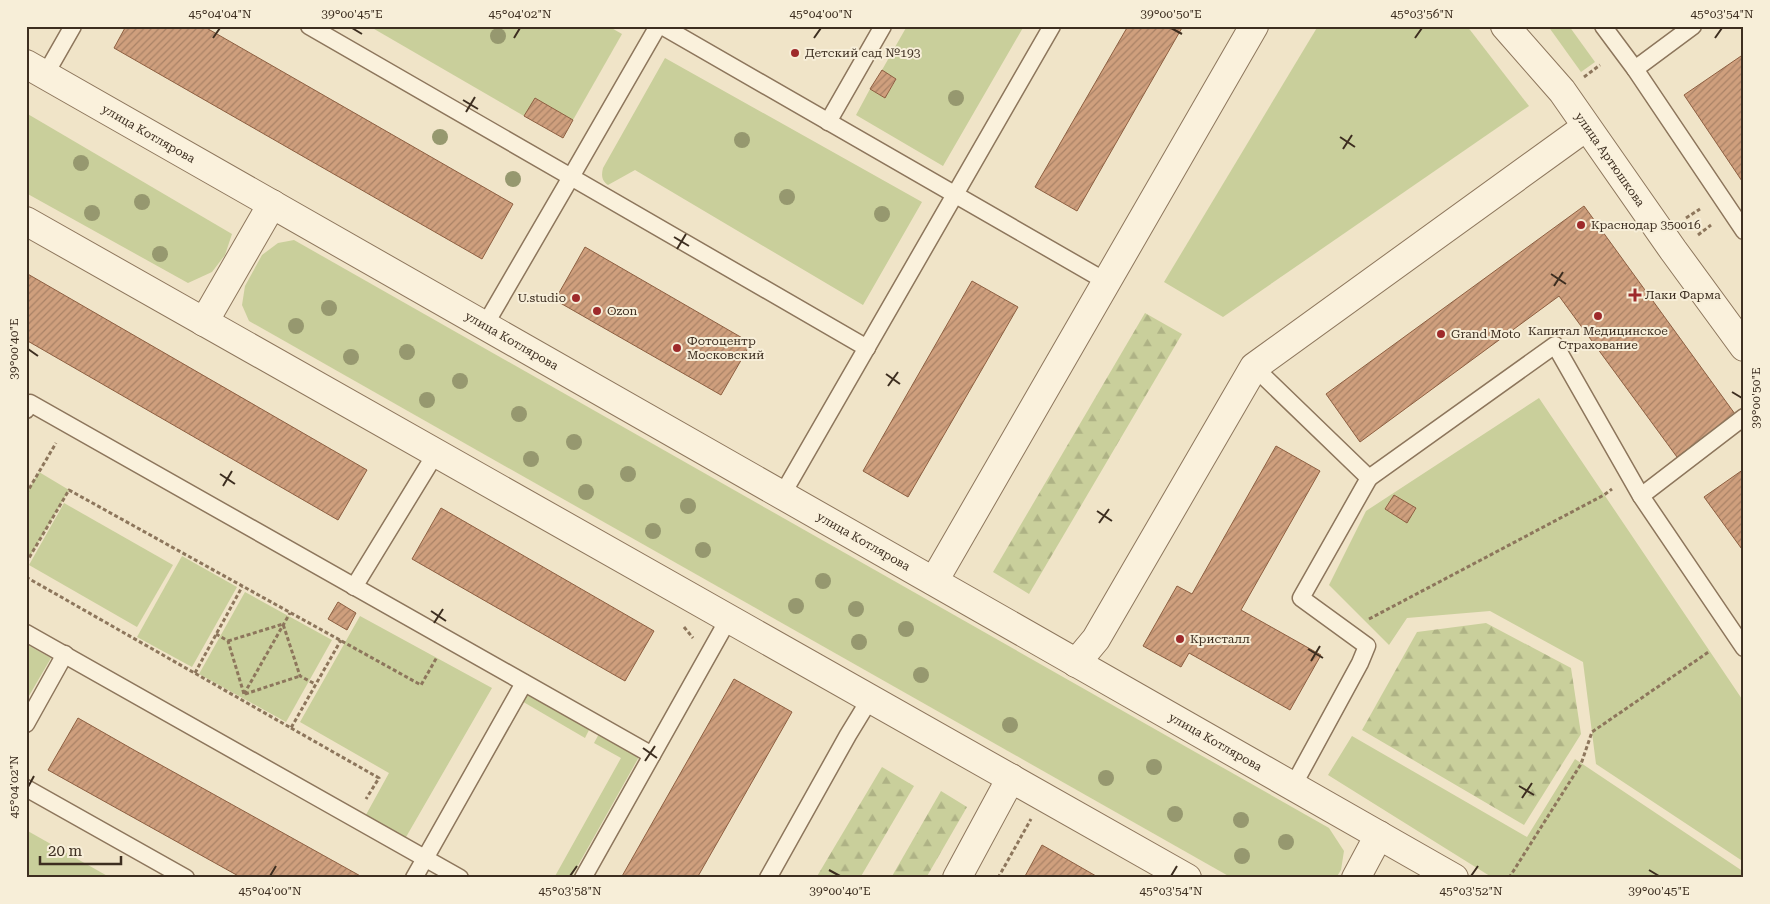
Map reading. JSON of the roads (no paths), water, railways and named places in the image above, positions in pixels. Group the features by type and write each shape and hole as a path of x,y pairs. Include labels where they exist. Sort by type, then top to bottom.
{"street":[{"path":"934,581 1254,26"},
{"name":"улица Артюшкова","path":"1511,29 1562,91 1744,347"},
{"name":"улица Котлярова","path":"36,69 1454,878"},
{"path":"1076,663 1096,639 1254,367 1586,127"},
{"path":"204,322 272,204"},
{"path":"26,221 1040,794 1156,870 1187,878"},
{"path":"957,878 1011,778"},
{"path":"1356,878 1380,836"}],"lane":[{"path":"36,69 73,26"},
{"path":"309,26 867,348"},
{"path":"485,326 658,26"},
{"path":"662,26 1107,282"},
{"path":"828,122 883,26"},
{"path":"782,495 1052,26"},
{"path":"1604,26 1744,231"},
{"path":"1635,69 1693,26"},
{"path":"1293,786 1360,663 1367,646 1301,598 1369,478 1555,345 1641,496 1744,648"},
{"path":"1254,367 1369,478"},
{"path":"26,410 30,404 652,755"},
{"path":"1641,496 1744,417"},
{"path":"354,587 436,453"},
{"path":"583,878 729,618"},
{"path":"26,632 460,878"},
{"path":"26,724 65,654"},
{"path":"414,878 524,683"},
{"path":"768,878 870,699"},
{"path":"26,788 186,878"}],"place":[{"name":"Детский сад №193","path":"795,53"},
{"name":"Краснодар 350016","path":"1581,225"},
{"name":"Лаки Фарма","path":"1635,295"},
{"name":"U.studio","path":"576,298"},
{"name":"Ozon","path":"597,311"},
{"name":"Капитал Медицинское Страхование","path":"1598,316"},
{"name":"Grand Moto","path":"1441,334"},
{"name":"Фотоцентр Московский","path":"677,348"},
{"name":"Кристалл","path":"1180,639"}]}
